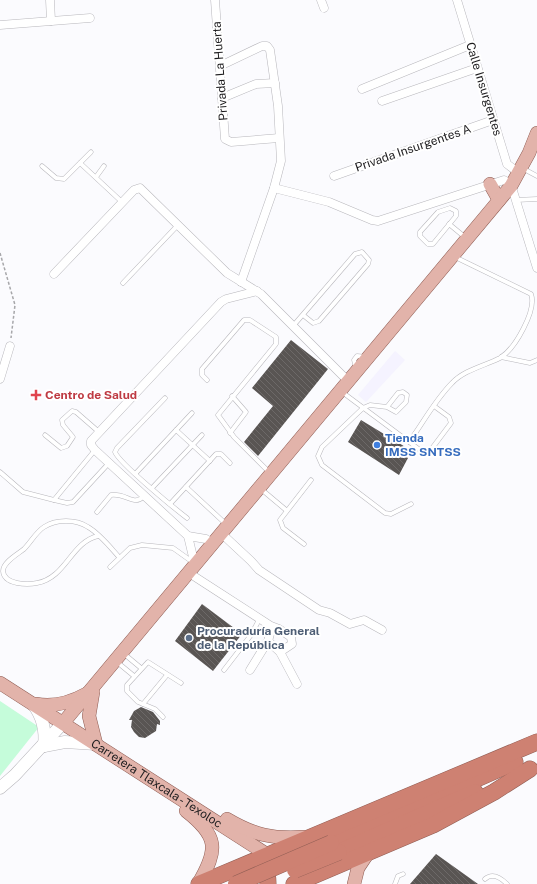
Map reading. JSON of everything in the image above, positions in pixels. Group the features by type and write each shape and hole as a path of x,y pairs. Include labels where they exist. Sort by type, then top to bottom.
{"highway":[{"path":"199,884 537,742"},
{"path":"262,884 335,847 537,753"},
{"path":"236,884 335,847 533,767"},
{"path":"304,882 462,810 533,767"},
{"path":"309,837 312,852 316,859 328,870"},
{"path":"249,863 260,864 265,869 268,884"}],"main road":[{"path":"0,788 44,746 94,688 119,656 345,387 511,186 520,171 537,133"},
{"path":"490,184 499,200"},
{"name":"Carretera Tlaxcala - Texoloc","path":"0,683 268,855 304,882"},
{"path":"33,704 44,706 65,703 94,688"},
{"path":"44,746 65,742 96,744 89,716 94,688"},
{"path":"33,704 42,719 45,737 44,746"},
{"path":"143,775 202,823 210,835 212,851 210,860 199,884"},
{"path":"192,806 261,835 282,838 309,837"},
{"path":"354,884 358,868 368,853"}],"street":[{"path":"50,0 51,21"},
{"name":"Privada La Huerta","path":"215,0 224,137 226,140 231,142 279,138"},
{"name":"Calle Insurgentes","path":"457,0 507,164 520,171"},
{"path":"0,25 90,18"},
{"path":"362,89 470,45"},
{"path":"220,66 262,46 267,46 270,50 275,82 281,161 274,188 240,282"},
{"path":"382,102 477,68"},
{"path":"222,98 256,84 275,82"},
{"name":"Privada Insurgentes A","path":"334,176 493,120"},
{"path":"274,188 329,202 378,221 504,180 511,186 537,268"},
{"path":"54,274 122,202 138,188 142,190 228,273 240,282 257,291 293,326 345,387"},
{"path":"214,544 206,539 188,536 95,450 91,445 91,442 221,302 226,299 257,291"},
{"path":"0,379 10,346"},
{"path":"225,530 259,570 319,610 350,624 364,620 382,630"},
{"path":"188,536 194,567 272,627 279,629 292,640 290,645 280,652"},
{"path":"250,670 268,641 272,627"},
{"path":"268,641 280,652 297,684"}],"lane":[{"path":"42,166 56,178 61,180 67,178 91,152"},
{"path":"80,163 122,202"},
{"path":"96,177 104,166"},
{"path":"520,171 537,176"},
{"path":"516,200 537,199"},
{"path":"450,208 457,213 449,224 431,245 420,236 420,232 438,212 450,208"},
{"path":"449,224 467,239"},
{"path":"122,283 178,225"},
{"path":"293,326 355,254 362,252 367,256 369,260 368,264 319,321 313,323 303,315"},
{"path":"409,442 434,406 456,379 501,357 519,338 529,322 534,306 533,297 528,292 453,256"},
{"path":"206,380 202,375 202,369 242,322 250,320 274,335 277,342 218,415 230,433 271,475"},
{"path":"501,357 530,363 537,360"},
{"path":"345,387 363,408 424,454 429,453 450,425 450,418 434,406"},
{"path":"387,407 398,393 403,392 407,395 406,402 398,411 394,412 387,407 370,405 363,408 322,447 318,456 319,461 385,513 394,513 411,504"},
{"path":"230,433 246,412 232,396"},
{"path":"164,398 116,450 117,456 187,518"},
{"path":"45,435 61,448 67,446 73,437 63,425 62,420 72,411 76,412 99,432"},
{"path":"136,473 192,413"},
{"path":"176,430 210,460"},
{"path":"152,488 202,435"},
{"path":"54,500 95,450"},
{"path":"170,504 210,460 218,454 230,463"},
{"path":"0,472 23,492 67,503 73,502 109,463"},
{"path":"304,544 281,526 280,520 286,510 311,480"},
{"path":"186,487 225,530"},
{"path":"260,488 286,510"},
{"path":"97,512 111,494 123,495 135,502 139,501 144,496"},
{"path":"98,536 85,541 54,576 42,582 16,583 4,575 3,571 6,564 26,546 40,530 48,525 61,521 81,524 90,528 98,536 119,557"},
{"path":"110,567 130,548 137,546 173,548 182,553 194,567"},
{"path":"224,670 251,635 260,618"},
{"path":"119,656 141,668"},
{"path":"119,656 134,676"},
{"path":"163,716 155,709 138,702 127,691 126,687 146,663 150,663 181,683"},
{"path":"143,704 167,675"},
{"path":"395,884 398,876 403,874"},
{"path":"485,879 492,875 497,876 508,884"}],"path":[{"path":"0,253 15,305 10,346"}],"shaded area":[{"path":"395,351 405,360 366,402 358,395"}],"green space":[{"path":"0,701 39,727 0,776"}],"building":[{"path":"291,340 328,369 258,456 244,442 273,406 252,388"},
{"name":"Tienda IMSS SNTSS","path":"361,420 407,448 403,455 408,458 399,475 348,442"},
{"name":"Procuraduría General de la República","path":"202,604 242,634 213,671 175,641"},
{"path":"141,707 153,712 160,721 160,725 157,724 156,731 145,738 139,737 134,732 131,727 132,720 129,720 134,711"},
{"path":"436,854 478,884 410,884"}],"place":[{"name":"Centro de Salud","path":"36,395"},
{"name":"Tienda IMSS SNTSS","path":"377,445"},
{"name":"Procuraduría General de la República","path":"189,638"}]}
